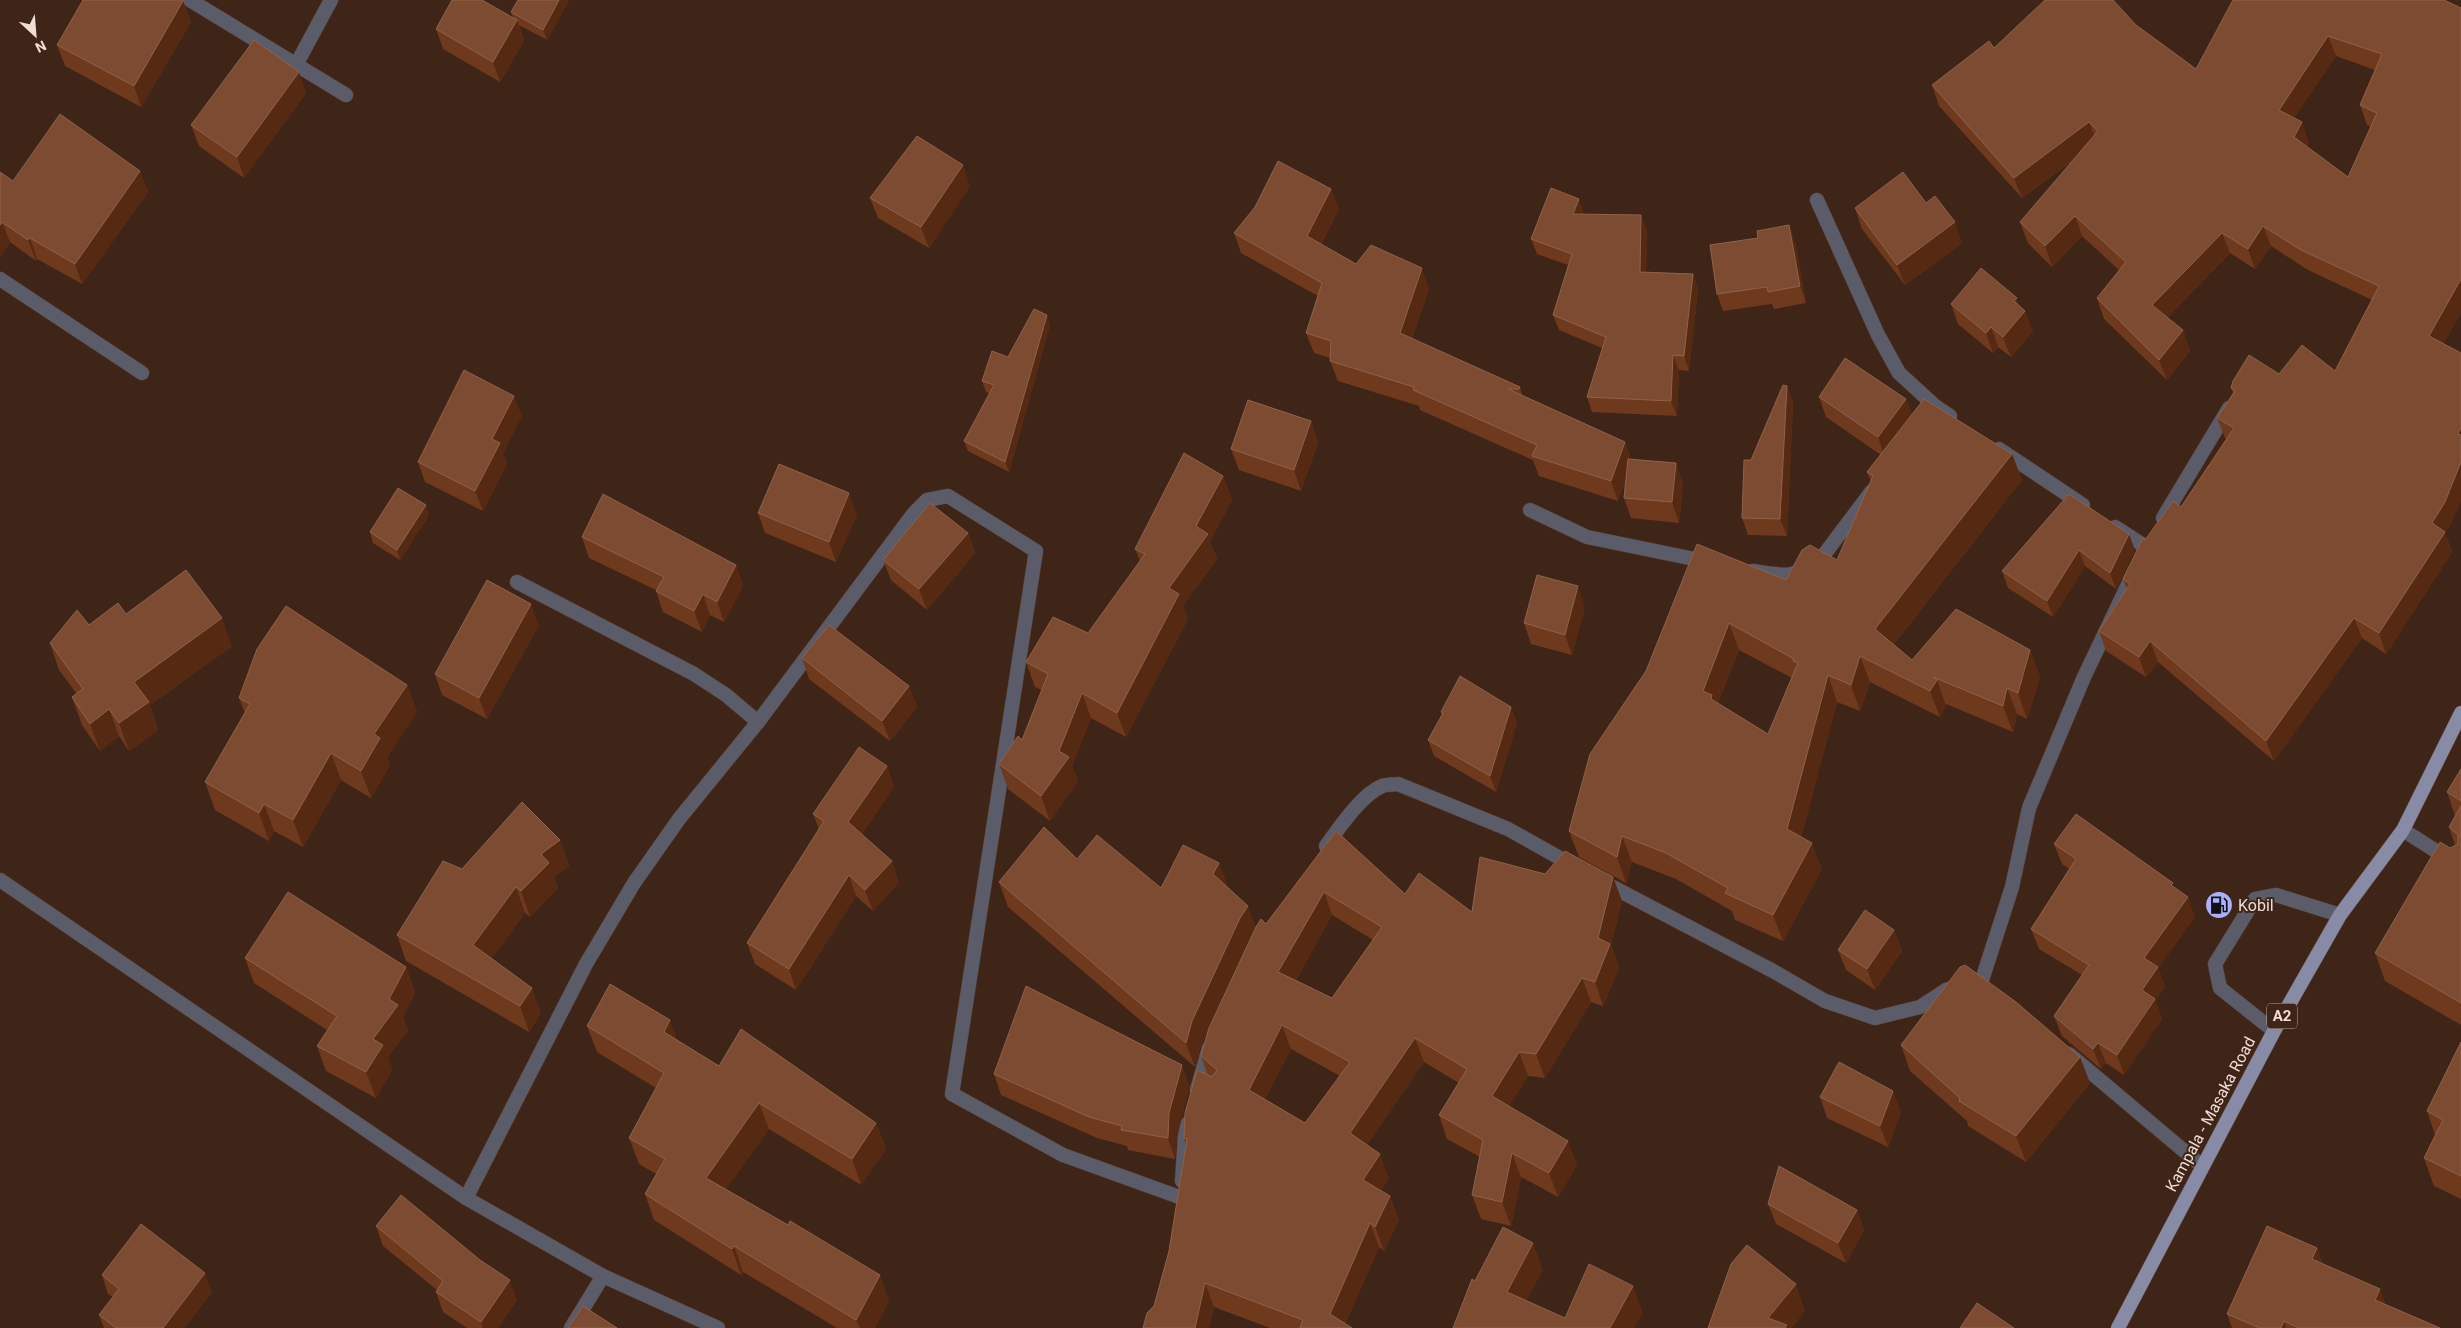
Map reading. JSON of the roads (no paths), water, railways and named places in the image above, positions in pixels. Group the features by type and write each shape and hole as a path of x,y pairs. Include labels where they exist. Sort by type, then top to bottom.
{"main road":[{"name":"Kampala - Masaka Road","path":"2118,1328 2274,1031 2340,915 2402,830 2461,713"}],"street":[{"path":"190,0 346,95"},
{"path":"296,65 331,0"},
{"path":"1817,200 1878,335 1899,373 1932,410 1959,422"},
{"path":"0,279 142,373"},
{"path":"1319,857 1341,824 1370,794 1383,786 1398,784 1508,829 1587,874 1773,971 1825,1001 1875,1018 1920,1007 1946,990 1986,983 2012,887 2029,808 2084,676 2151,538 2232,403"},
{"path":"1984,438 2101,517 2151,538"},
{"path":"1743,569 1786,576 1808,569 1820,560 1877,483"},
{"path":"466,1198 586,964 634,883 679,819 758,722 914,513 927,500 948,496 1036,551 952,1094 1063,1155 1182,1198"},
{"path":"1530,510 1587,537 1726,566"},
{"path":"517,582 694,674 726,694 758,722"},
{"path":"2402,830 2461,867"},
{"path":"0,880 466,1198 603,1276 718,1328"},
{"path":"2274,1031 2220,988 2215,964 2255,899 2276,895 2340,915"},
{"path":"1178,1216 1182,1198 1185,1136 1209,1049 1217,1032"},
{"path":"2058,1044 2202,1166"},
{"path":"572,1328 603,1276"}],"place":[{"name":"Kobil","path":"2219,905"}]}
